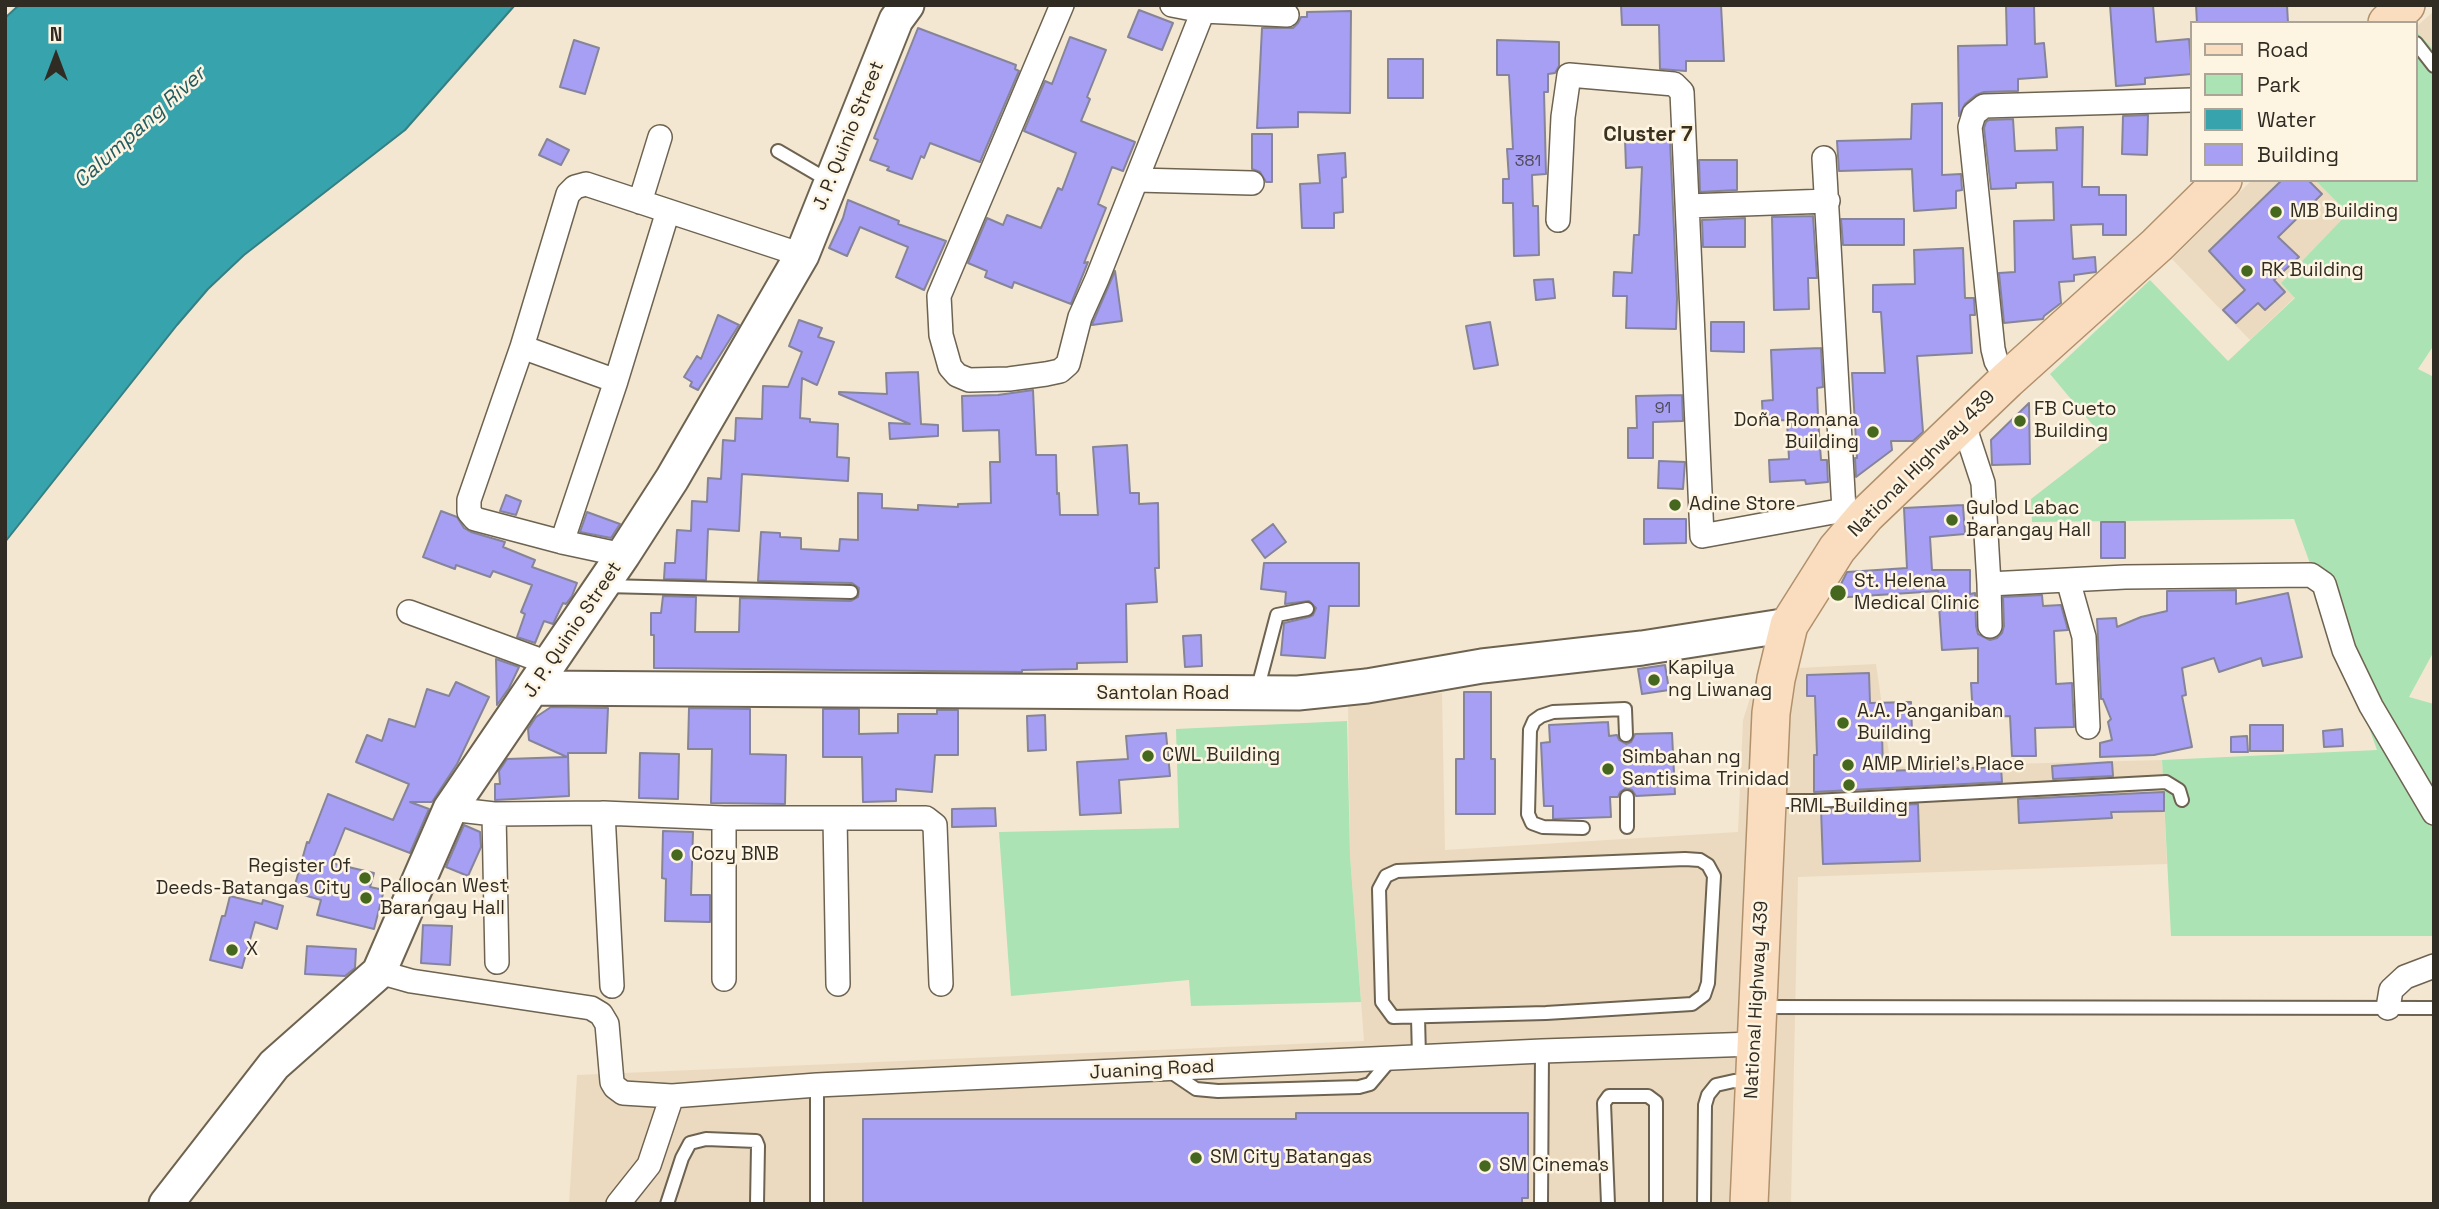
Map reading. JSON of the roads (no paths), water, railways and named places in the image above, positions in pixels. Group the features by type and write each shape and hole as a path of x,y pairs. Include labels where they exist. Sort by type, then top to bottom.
{"main road":[{"name":"National Highway 439","path":"1749,1204 1771,713 1776,678 1789,625 1837,549 1855,512 1963,422 2157,245 2221,182"}],"street":[{"name":"J. P. Quinio Street","path":"166,1204 274,1065 379,972 450,809 672,479 802,255 896,20 907,5"},
{"path":"1062,5 939,296 941,335 950,367 957,375 969,380 1009,379 1046,374 1068,364 1080,317 1203,11"},
{"path":"1172,5 1203,11 1287,15"},
{"path":"1558,220 1563,117 1569,75 1674,84 1682,92 1702,536 1855,512 1824,158"},
{"path":"2007,380 1996,361 1993,349 1970,127 1974,114 1984,106 2190,100"},
{"path":"640,202 660,137"},
{"path":"1137,180 1252,183"},
{"path":"623,555 475,519 469,512 469,499 522,348 568,194 575,187 586,184 802,255"},
{"path":"1688,206 1828,201"},
{"path":"562,542 668,211"},
{"path":"522,348 616,380"},
{"path":"1963,422 1983,483 1990,626"},
{"path":"1989,584 2125,577 2311,575 2324,584 2344,650 2371,705 2434,813"},
{"path":"2068,580 2084,637 2088,727"},
{"path":"409,612 540,676"},
{"name":"Santolan Road","path":"540,676 1298,693 1367,686 1482,666 1642,648 1789,625"},
{"path":"450,809 494,814 926,818 935,825 941,984"},
{"path":"603,813 612,986"},
{"path":"494,814 497,962"},
{"path":"724,818 724,979"},
{"path":"835,818 838,984"},
{"path":"2388,1008 2391,990 2405,977 2434,966"},
{"name":"Juaning Road","path":"379,972 411,981 591,1008 601,1014 607,1024 612,1082 615,1087 623,1093 672,1096 817,1085 1542,1051 1755,1044"},
{"path":"618,1204 649,1165 672,1096"}],"lane":[{"path":"2418,45 2434,66"},
{"path":"778,151 831,182"},
{"path":"601,586 851,592"},
{"path":"1256,694 1277,615 1307,609"},
{"path":"1583,828 1543,827 1532,823 1528,814 1530,730 1534,721 1553,712 1625,709 1626,735"},
{"path":"1767,801 1814,801 2166,782 2179,790 2182,800"},
{"path":"1627,797 1627,827"},
{"path":"1685,859 1700,860 1708,865 1714,876 1708,983 1704,995 1692,1003 1546,1013 1418,1017 1393,1017 1382,1003 1379,889 1386,876 1397,871 1685,859"},
{"path":"1757,1007 2434,1008"},
{"path":"1418,1017 1419,1058"},
{"path":"1541,1204 1542,1051"},
{"path":"1704,1204 1705,1105 1708,1094 1716,1085 1734,1081 1754,1082"},
{"path":"817,1085 817,1204"},
{"path":"1608,1204 1604,1103 1609,1096 1648,1096 1656,1102 1656,1204"},
{"path":"667,1204 682,1158 690,1143 706,1139 756,1141 757,1204"}],"water":[{"name":"Calumpang River","path":"19,5 515,5 405,130 244,255 208,289 5,542 5,18"}],"place":[{"name":"MB Building","path":"2276,212"},
{"name":"RK Building","path":"2247,271"},
{"name":"FB Cueto Building","path":"2020,421"},
{"name":"Doña Romana Building","path":"1873,432"},
{"name":"Adine Store","path":"1675,505"},
{"name":"Gulod Labac Barangay Hall","path":"1952,520"},
{"name":"St. Helena Medical Clinic","path":"1838,593"},
{"name":"Kapilya ng Liwanag","path":"1654,680"},
{"name":"A.A. Panganiban Building","path":"1843,723"},
{"name":"CWL Building","path":"1148,756"},
{"name":"AMP Miriel's Place","path":"1848,765"},
{"name":"Simbahan ng Santisima Trinidad","path":"1608,769"},
{"name":"RML Building","path":"1849,785"},
{"name":"Cozy BNB","path":"677,855"},
{"name":"Register Of Deeds-Batangas City","path":"365,878"},
{"name":"Pallocan West Barangay Hall","path":"366,898"},
{"name":"X","path":"232,950"},
{"name":"SM City Batangas","path":"1196,1158"},
{"name":"SM Cinemas","path":"1485,1166"}],"district":[{"name":"Cluster 7","path":"1648,135"}]}
